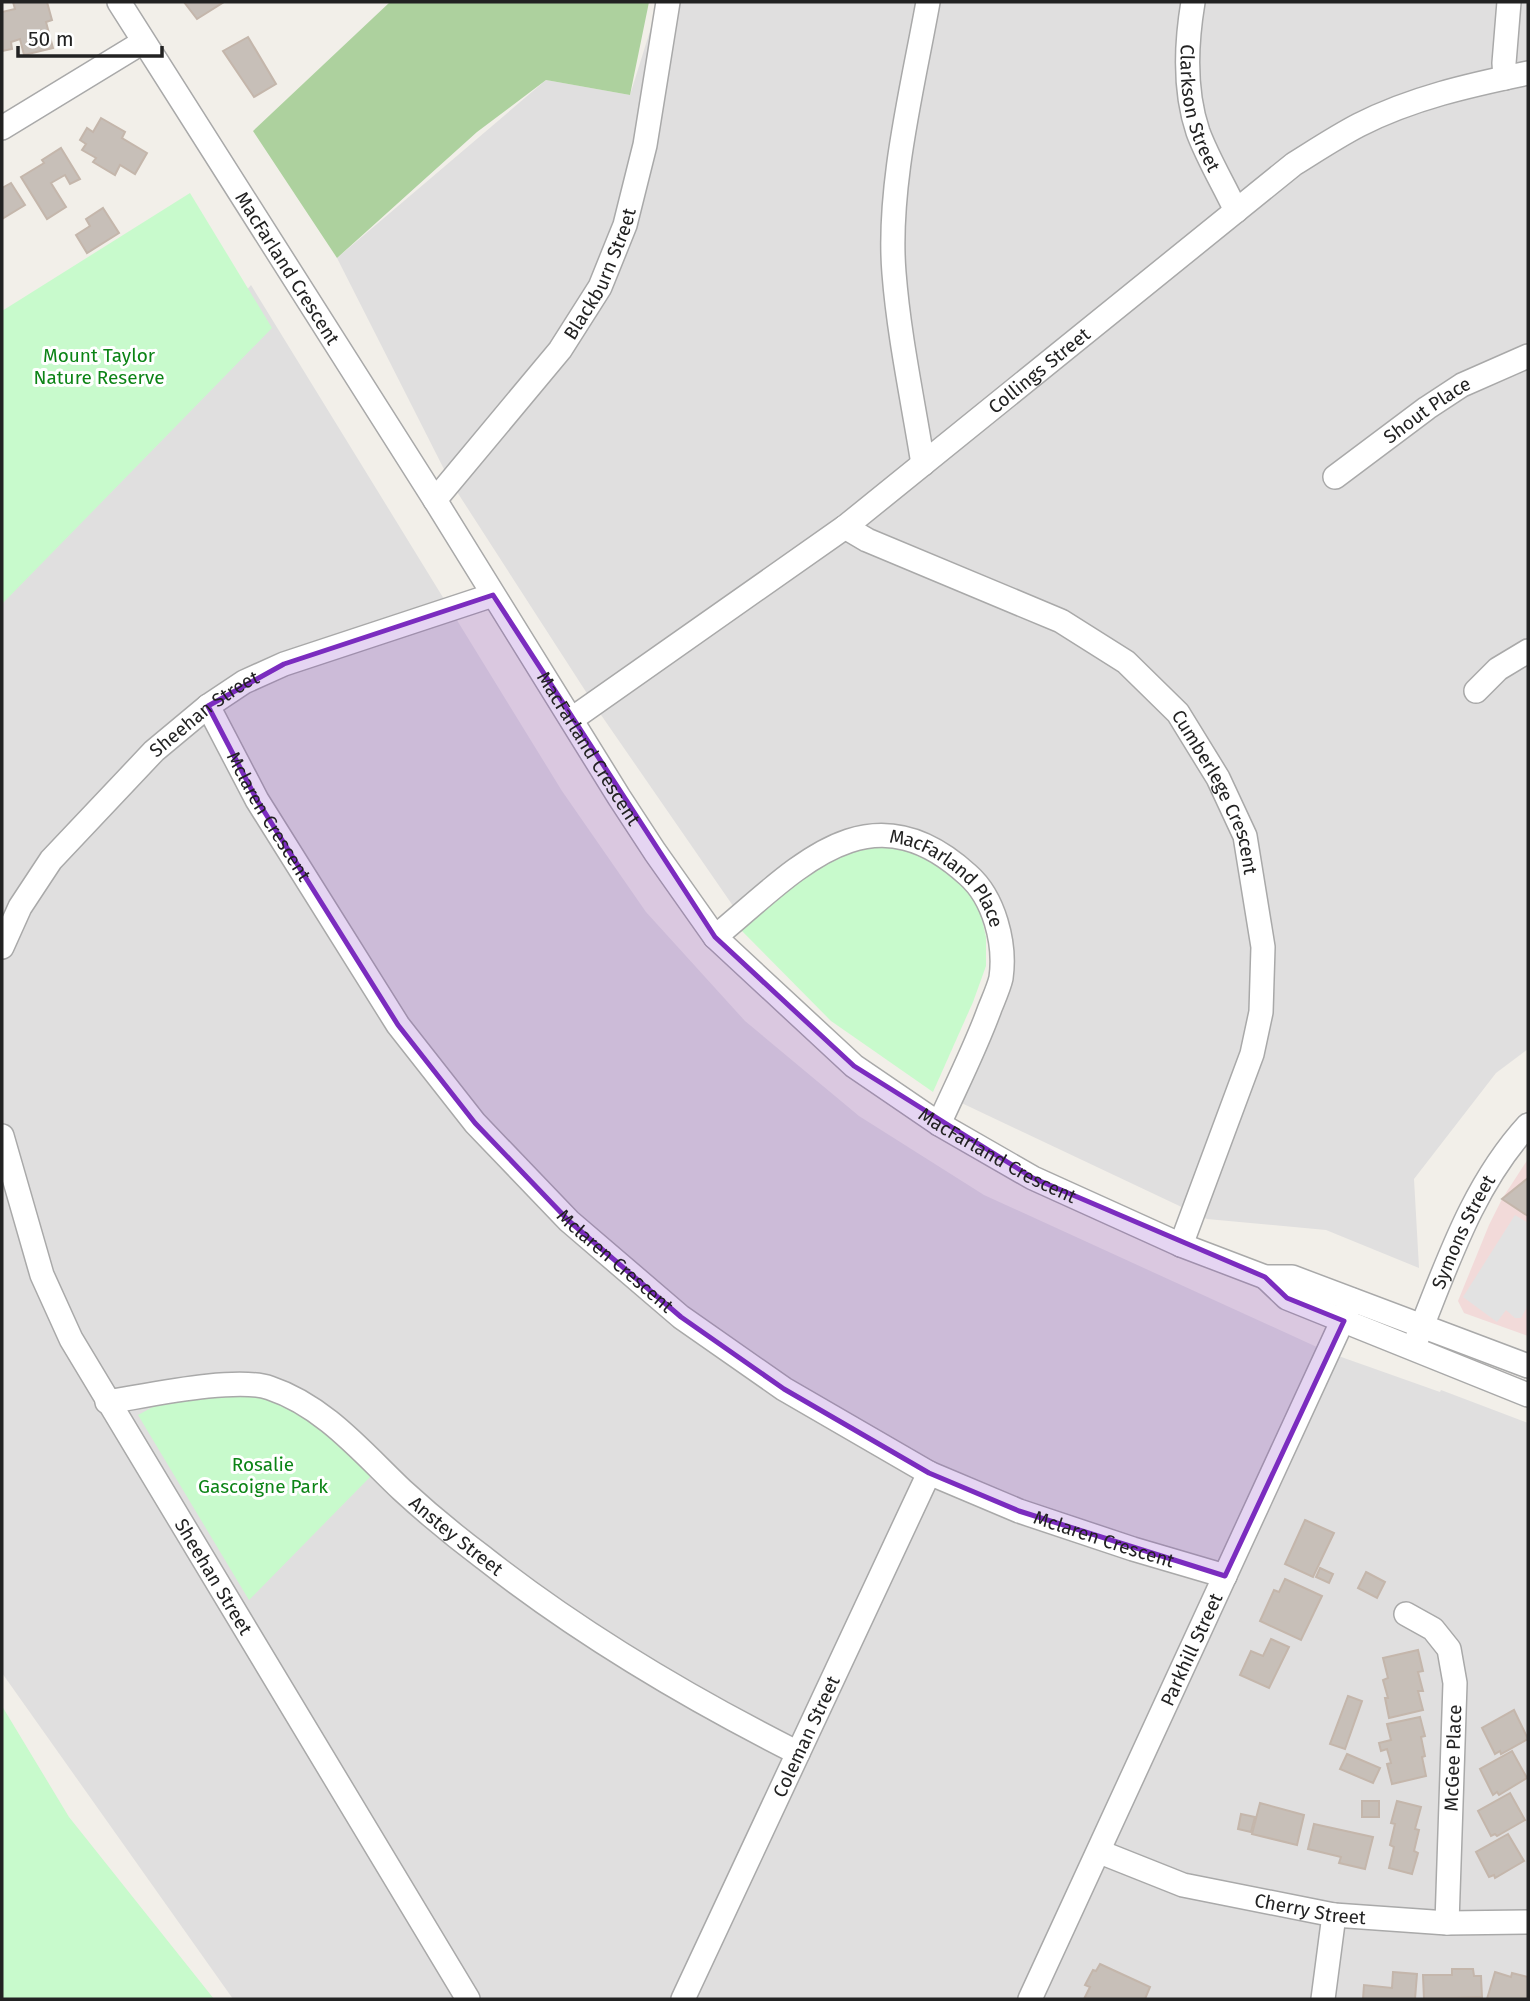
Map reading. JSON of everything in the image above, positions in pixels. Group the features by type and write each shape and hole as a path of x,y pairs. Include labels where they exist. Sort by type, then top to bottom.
{"street":[{"name":"MacFarland Crescent","path":"119,2 655,852 715,937 854,1066 939,1124 1033,1178 1181,1245 1265,1277 1292,1277 1413,1349 1528,1395"},
{"name":"Blackburn Street","path":"435,500 560,350 600,287 625,225 645,145 667,2"},
{"path":"923,464 893,272 893,220 898,174 928,2"},
{"name":"Clarkson Street","path":"1192,2 1187,38 1189,89 1198,131 1236,211"},
{"path":"1505,78 1503,63 1508,2"},
{"path":"2,128 144,42"},
{"name":"Collings Street","path":"572,719 845,527 1294,164 1359,125 1455,88 1528,73"},
{"name":"Shout Place","path":"1335,477 1462,385 1528,356"},
{"name":"Cumberlege Crescent","path":"845,527 867,540 1062,621 1126,662 1178,713 1223,789 1245,835 1263,947 1261,1012 1252,1054 1181,1245"},
{"name":"Sheehan Street","path":"2,947 20,907 51,860 154,751 208,706 244,682 284,664 493,595"},
{"path":"1476,691 1498,669 1528,651"},
{"name":"Mclaren Crescent","path":"208,706 257,800 398,1025 475,1124 569,1221 681,1317 783,1388 929,1473 1019,1511 1225,1576"},
{"name":"MacFarland Place","path":"715,937 810,858 846,840 880,834 916,840 947,856 972,878 992,909 1001,945 1001,978 939,1124"},
{"name":"Symons Street","path":"1413,1349 1476,1197 1507,1148 1528,1125"},
{"name":"Sheehan Street","path":"2,1136 42,1275 71,1339 468,1999"},
{"name":"MacFarland Crescent","path":"1348,1310 1422,1326 1528,1366"},
{"name":"Parkhill Street","path":"1030,1999 1348,1310"},
{"name":"Anstey Street","path":"107,1402 230,1384 266,1386 300,1400 336,1426 415,1502 553,1609 629,1661 716,1712 798,1753"},
{"name":"Coleman Street","path":"683,1999 929,1473"},
{"name":"McGee Place","path":"1406,1614 1433,1629 1449,1649 1455,1683 1447,1923"},
{"name":"Cherry Street","path":"1100,1852 1183,1885 1334,1915 1447,1923 1528,1922"},
{"path":"1323,1999 1334,1915"}],"highlighted area":[{"path":"493,595 715,937 854,1066 1033,1178 1265,1277 1287,1298 1344,1321 1225,1576 1019,1511 929,1473 784,1389 681,1317 569,1221 475,1123 398,1025 257,800 208,706 284,664"}],"shaded area":[{"path":"659,2 1528,2 1528,1049 1496,1073 1414,1179 1419,1268 1326,1230 1207,1219 951,1098 1001,978 992,910 823,852 740,916 599,712 450,481 337,258 546,80 630,95"},
{"path":"251,285 562,791 646,912 745,1021 859,1116 984,1195 1330,1353 1440,1392 1441,1390 1528,1423 1528,1999 233,1999 2,1673 2,571"},
{"path":"1528,1159 1528,1336 1464,1313 1458,1301 1489,1225"},
{"path":"1515,1215 1528,1223 1528,1305 1521,1318 1515,1318 1506,1310 1497,1322 1463,1297"}],"green space":[{"path":"390,2 649,2 630,95 546,80 477,132 337,258 253,131"},
{"name":"Mount Taylor Nature Reserve","path":"190,193 272,328 2,604 2,311"},
{"path":"853,847 913,847 961,879 979,906 986,937 986,966 933,1092 831,1021 741,930 822,862"},
{"name":"Rosalie Gascoigne Park","path":"263,1392 298,1404 375,1472 249,1600 138,1415 162,1402"},
{"path":"2,1706 69,1817 214,1999 2,1999"}],"building":[{"path":"13,2 47,2 52,20 46,22 53,48 24,55 20,39 11,42 12,49 2,51 2,12 15,9"},
{"path":"184,2 224,2 197,19"},
{"path":"248,37 276,84 254,97 223,51"},
{"path":"101,118 125,132 122,138 147,153 135,174 120,165 115,175 93,162 96,158 82,150 86,144 80,140 87,128 93,132"},
{"path":"61,148 80,179 70,184 65,175 51,183 66,207 47,219 21,177 44,163 42,160"},
{"path":"11,183 25,205 2,219 2,188"},
{"path":"103,208 119,233 87,253 76,235 90,226 86,219"},
{"path":"1528,1178 1528,1216 1502,1199"},
{"path":"1305,1520 1334,1533 1313,1577 1285,1564"},
{"path":"1320,1568 1333,1574 1329,1583 1316,1577"},
{"path":"1366,1572 1385,1582 1377,1598 1358,1588"},
{"path":"1285,1579 1322,1596 1301,1640 1260,1621 1274,1590 1279,1592"},
{"path":"1271,1639 1289,1647 1269,1688 1240,1675 1251,1651 1263,1656"},
{"path":"1418,1650 1423,1671 1418,1672 1423,1691 1418,1691 1423,1710 1389,1718 1385,1698 1388,1698 1383,1680 1388,1678 1383,1658"},
{"path":"1348,1696 1362,1701 1345,1749 1330,1744"},
{"path":"1514,1710 1528,1739 1501,1754 1500,1751 1495,1754 1482,1728"},
{"path":"1420,1717 1425,1736 1421,1737 1426,1776 1392,1784 1387,1764 1391,1763 1387,1749 1381,1751 1379,1743 1391,1740 1387,1724"},
{"path":"1512,1751 1527,1778 1499,1795 1497,1792 1493,1795 1480,1769"},
{"path":"1347,1754 1380,1768 1373,1783 1340,1769"},
{"path":"1510,1793 1525,1820 1497,1836 1491,1836 1478,1811"},
{"path":"1362,1801 1379,1801 1379,1817 1362,1817"},
{"path":"1397,1801 1421,1807 1415,1829 1419,1830 1414,1851 1418,1853 1412,1874 1389,1868 1394,1847 1390,1845 1395,1824 1391,1823"},
{"path":"1260,1803 1304,1815 1297,1845 1252,1834"},
{"path":"1241,1814 1255,1817 1251,1832 1238,1829"},
{"path":"1314,1824 1373,1837 1365,1869 1339,1863 1341,1857 1308,1849"},
{"path":"1508,1834 1524,1861 1495,1878 1494,1875 1489,1877 1476,1852"},
{"path":"1100,1964 1150,1987 1145,1999 1084,1999 1090,1987 1085,1985 1093,1970 1096,1971"},
{"path":"1452,1969 1473,1969 1474,1976 1481,1976 1482,1997 1424,1999 1423,1975 1452,1975"},
{"path":"1393,1972 1417,1974 1415,1999 1363,1999 1364,1985 1392,1988"},
{"path":"1495,1972 1511,1977 1512,1973 1528,1977 1528,1999 1487,1999"}]}
